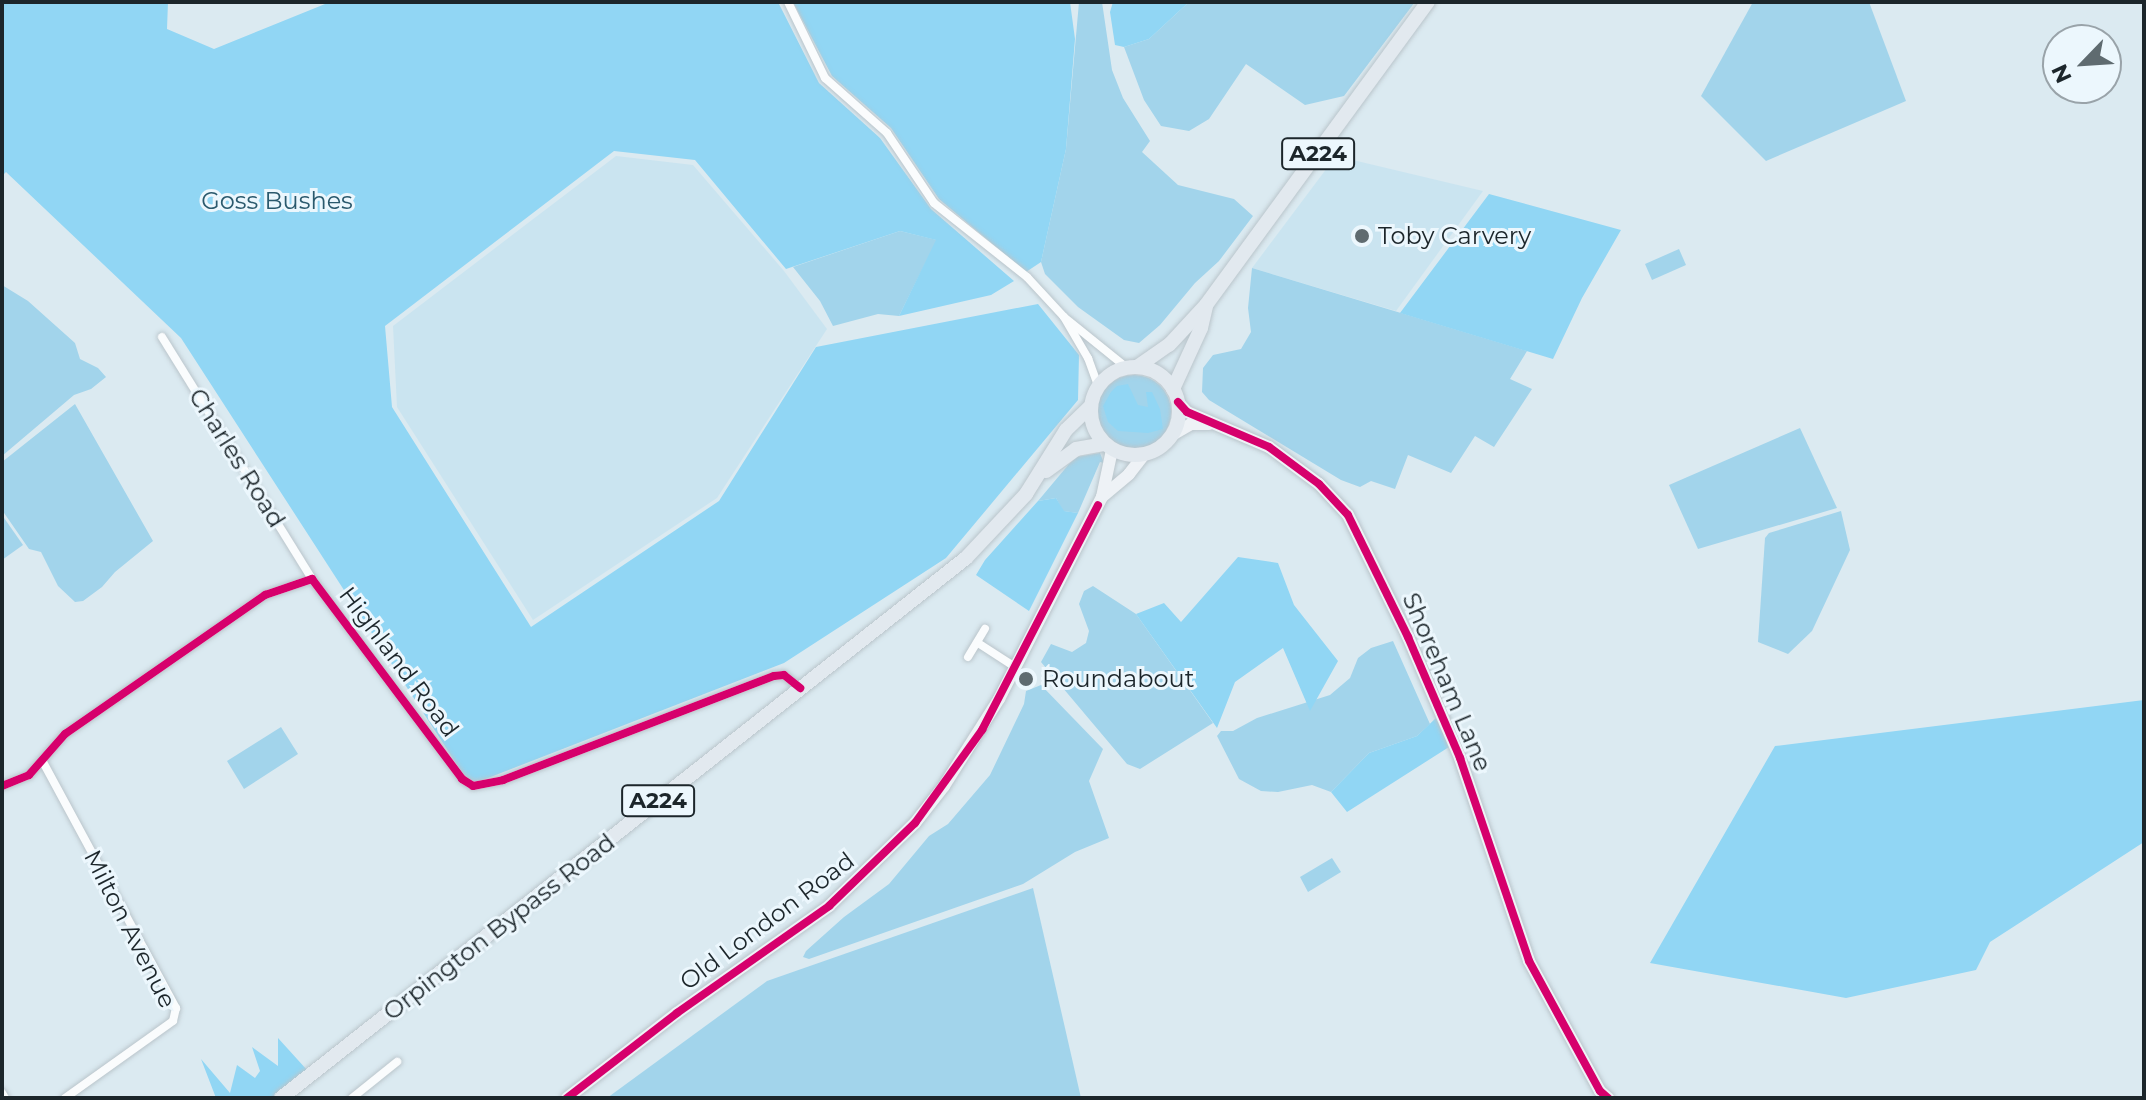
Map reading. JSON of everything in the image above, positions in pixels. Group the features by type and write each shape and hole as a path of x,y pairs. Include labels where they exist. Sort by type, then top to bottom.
{"main road":[{"name":"A224","path":"1132,368 1169,345 1206,305 1428,2"},
{"name":"A224","path":"1176,396 1201,328 1206,305"},
{"path":"1132,368 1157,373 1176,396 1177,423 1172,435 1160,448 1144,455 1108,447 1093,426 1090,407 1098,385 1132,368"},
{"name":"Orpington Bypass Road","path":"281,1098 966,558 1008,516 1042,473 1066,430 1090,407"},
{"name":"Orpington Bypass Road","path":"1042,473 1076,449 1108,447"}],"street":[{"path":"788,2 825,78 887,133 934,203 1027,277 1064,317 1132,368"},
{"path":"1064,317 1088,358 1098,385"},
{"name":"Charles Road","path":"162,337 312,579"},
{"name":"Shoreham Lane","path":"1176,396 1187,412 1269,447 1319,484 1355,527 1460,758 1529,961 1600,1091 1608,1098"},
{"path":"1172,435 1191,424 1212,424"},
{"name":"Old London Road","path":"1102,497 1108,447"},
{"name":"Old London Road","path":"567,1098 677,1013 829,906 878,862 944,786 982,730 1102,497 1144,455"},
{"name":"Highland Road","path":"2,786 29,775 65,734 265,595 312,579 462,779 473,786 503,780 774,676 784,675 800,688"},
{"path":"968,657 985,629"},
{"path":"978,643 1015,667"},
{"name":"Milton Avenue","path":"43,762 176,1008 173,1021 65,1098"},
{"path":"352,1098 397,1062"}],"shaded area":[{"path":"1079,2 1102,2 1112,70 1123,98 1150,141 1142,152 1178,185 1234,199 1253,216 1219,261 1195,283 1160,325 1139,343 1124,340 1078,307 1045,274 1041,262 1066,149"},
{"path":"1189,2 1415,2 1344,96 1305,105 1246,64 1209,119 1189,131 1161,126 1144,100 1124,47 1149,39"},
{"path":"1753,2 1869,2 1906,101 1766,161 1701,96"},
{"path":"616,156 693,165 784,271 827,329 717,498 533,620 397,407 393,326"},
{"path":"1336,156 1483,191 1396,311 1252,268"},
{"path":"900,231 937,240 899,316 878,314 833,326 820,301 793,267"},
{"path":"1679,249 1686,265 1652,280 1645,264"},
{"path":"1252,268 1527,351 1510,379 1532,389 1494,447 1475,436 1451,473 1408,455 1395,489 1371,481 1360,487 1341,480 1209,400 1202,392 1203,368 1213,355 1241,349 1251,332 1248,308"},
{"path":"2,285 28,301 75,343 80,359 98,368 106,377 91,389 74,395 2,456"},
{"path":"1134,375 1148,378 1160,386 1168,398 1171,412 1168,426 1160,438 1148,446 1134,449 1120,446 1108,438 1100,426 1097,412 1100,398 1108,386 1120,378"},
{"path":"75,404 153,541 115,572 102,587 83,601 75,602 58,586 41,552 29,549 2,510 2,462"},
{"path":"1800,428 1837,508 1698,549 1669,485"},
{"path":"1100,453 1104,463 1100,462 1078,513 1063,511 1056,498 1038,501 1077,457"},
{"path":"1841,511 1850,550 1812,631 1788,654 1758,642 1765,538 1769,533"},
{"path":"2,515 23,545 2,560"},
{"path":"1093,586 1136,614 1213,723 1140,769 1127,764 1041,662 1051,644 1072,652 1086,643 1089,631 1079,604 1084,591"},
{"path":"1393,641 1430,724 1417,736 1369,753 1331,792 1312,785 1278,792 1261,791 1239,779 1217,736 1221,731 1233,731 1257,718 1330,695 1350,678 1358,658 1371,648"},
{"path":"1041,685 1103,749 1089,781 1109,838 1075,852 1023,884 809,959 803,957 844,917 889,884 929,836 948,824 990,775 1024,704 1026,691"},
{"path":"281,727 298,754 244,789 227,761"},
{"path":"1332,858 1341,872 1308,892 1300,877"},
{"path":"1033,888 1081,1098 607,1098 767,981"}],"green space":[{"name":"Goss Bushes","path":"2,2 168,2 167,29 214,49 330,2 778,2 819,83 880,138 931,209 1014,281 991,295 899,316 936,240 900,231 786,269 695,160 614,151 385,326 392,407 531,627 719,501 816,347 1038,304 1079,355 1078,400 946,558 784,663 470,785 181,338 6,172 2,176"},
{"path":"793,2 1070,2 1075,39 1066,149 1041,262 1026,272 939,199 891,128 832,76"},
{"path":"1113,2 1189,2 1149,39 1124,47 1115,45 1110,12"},
{"path":"1489,194 1621,230 1582,298 1553,359 1400,313"},
{"path":"1128,384 1138,405 1148,407 1146,392 1152,392 1160,409 1163,429 1148,433 1118,431 1108,422 1103,406 1117,386"},
{"path":"1056,498 1064,511 1078,513 1029,611 976,575 985,560 1038,501"},
{"path":"1238,557 1278,563 1294,605 1338,661 1310,711 1283,648 1235,682 1217,728 1136,614 1164,603 1181,622"},
{"path":"2144,700 2144,842 1990,942 1976,970 1846,998 1650,963 1775,746"},
{"path":"1436,718 1449,747 1347,812 1331,792 1369,753 1417,736"},
{"path":"278,1038 307,1070 299,1079 274,1098 216,1098 201,1059 230,1093 237,1065 255,1078 260,1071 252,1047 278,1066"}],"cycle path":[{"path":"1178,402 1187,412 1269,447 1319,484 1348,515 1408,637 1460,758 1529,961 1600,1091 1608,1098"},
{"path":"567,1098 677,1013 829,906 915,823 982,730 1098,505"},
{"path":"2,786 29,775 65,734 265,595 312,579 462,779 473,786 503,780 774,676 784,675 800,688"}],"place":[{"name":"Toby Carvery","path":"1362,236"},
{"name":"Roundabout","path":"1026,679"}]}
